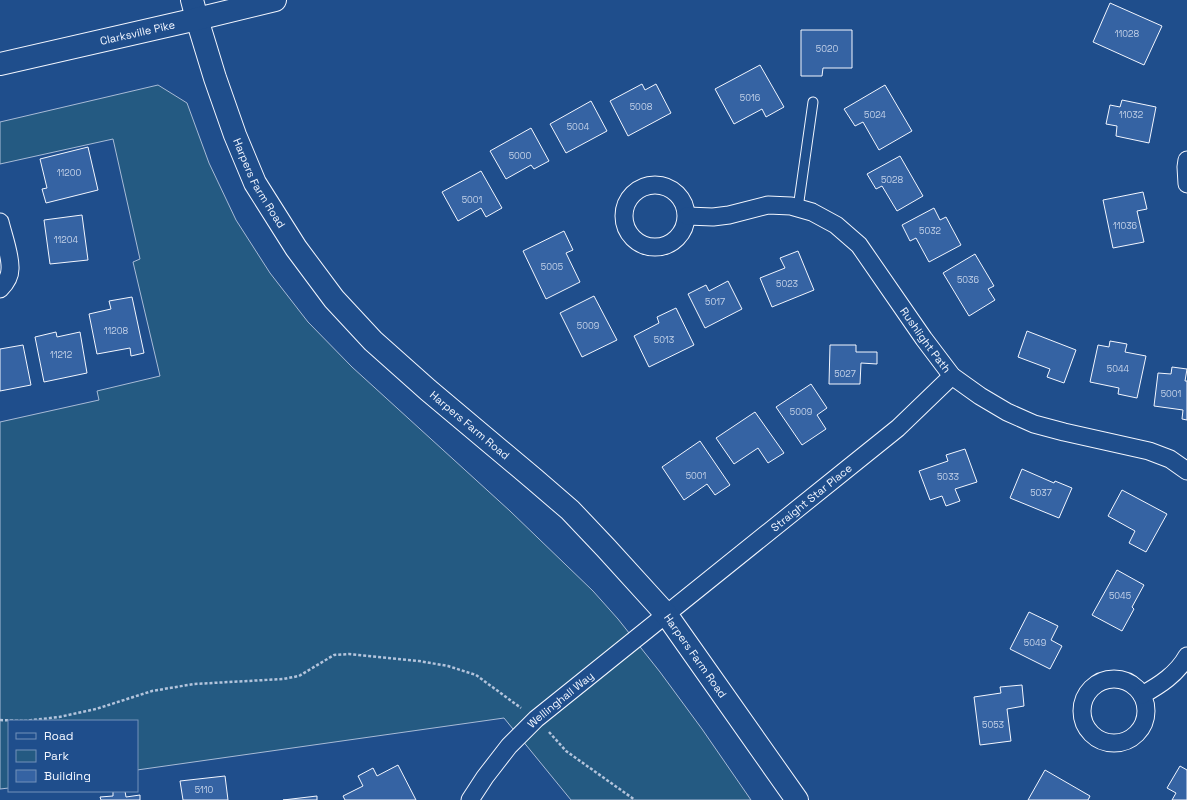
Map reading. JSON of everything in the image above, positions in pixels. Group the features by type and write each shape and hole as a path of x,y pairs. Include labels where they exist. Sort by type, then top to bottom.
{"main road":[{"name":"Clarksville Pike","path":"0,64 194,10 275,0"},
{"name":"Harpers Farm Road","path":"194,10 215,78 235,134 256,182 296,248 334,299 373,341 422,385 570,510 606,548 666,614 797,800"}],"street":[{"path":"1187,160 1187,184"},
{"name":"Rushlight Path","path":"687,216 713,217 730,215 768,205 791,206 812,212 836,225 860,245 924,339 952,376 980,396 1007,412 1034,424 1150,451 1170,459 1187,471"},
{"path":"0,222 11,270 6,282 0,289"},
{"name":"Straight Star Place","path":"666,614 898,428 952,376"},
{"name":"Wellinghall Way","path":"470,800 485,777 509,746 536,719 666,614"},
{"path":"1142,694 1162,684 1182,666 1187,656"}],"lane":[{"path":"798,208 812,102"}],"path":[{"path":"33,720 60,717 96,709 152,691 194,684 283,679 299,676 334,655 348,654 419,661 448,666 476,675 536,719 566,751 634,800"}],"green space":[{"path":"158,85 187,103 209,163 236,220 270,273 308,322 352,367 510,511 593,591 618,619 660,672 702,729 751,800 571,800 504,718 138,770 138,720 8,720 8,788 0,789 0,422 99,400 97,391 160,376 133,262 140,259 113,139 0,164 0,122"}],"building":[{"path":"1110,3 1162,26 1144,65 1093,42"},
{"path":"801,30 852,30 852,68 823,68 822,76 801,76"},
{"path":"760,65 784,107 766,117 762,109 734,124 715,89"},
{"path":"642,84 645,90 656,84 671,113 628,136 610,101"},
{"path":"885,85 912,131 879,150 863,122 855,126 844,109"},
{"path":"1122,100 1156,107 1149,143 1116,136 1117,126 1106,124 1110,105 1120,107"},
{"path":"591,101 607,131 566,153 550,124"},
{"path":"531,128 549,161 534,169 531,165 506,179 490,151"},
{"path":"88,147 98,190 46,203 42,189 47,188 40,159"},
{"path":"900,156 923,196 897,211 882,186 876,189 867,174"},
{"path":"481,171 502,208 486,217 481,208 458,221 442,192"},
{"path":"1143,192 1147,209 1137,211 1144,242 1113,248 1103,200"},
{"path":"934,208 940,220 946,217 961,245 929,262 916,238 910,241 902,225"},
{"path":"82,215 88,260 50,264 44,220"},
{"path":"564,231 573,250 566,253 580,282 546,299 523,251"},
{"path":"798,251 814,290 772,307 760,278 785,268 780,258"},
{"path":"975,254 994,286 988,289 995,300 969,316 943,273"},
{"path":"728,281 742,309 705,328 688,294 706,285 709,291"},
{"path":"594,296 617,340 582,357 560,313"},
{"path":"132,297 144,353 131,356 130,348 97,354 89,314 111,309 109,301"},
{"path":"676,308 694,345 649,367 634,336 659,323 657,317"},
{"path":"1027,331 1076,350 1064,383 1047,377 1050,369 1018,357"},
{"path":"56,332 57,337 80,332 87,373 44,382 35,337"},
{"path":"1110,341 1127,344 1125,352 1146,356 1137,398 1118,394 1119,388 1090,382 1098,345 1109,347"},
{"path":"23,345 31,385 0,391 0,349"},
{"path":"830,345 856,345 856,352 877,352 877,364 861,363 860,384 829,384"},
{"path":"1172,367 1187,369 1185,381 1187,381 1187,420 1182,419 1183,410 1154,406 1158,373 1171,374"},
{"path":"811,384 827,408 817,415 826,429 802,445 776,407"},
{"path":"755,412 784,453 768,463 758,448 734,464 716,438"},
{"path":"700,441 730,485 715,495 707,484 684,500 662,467"},
{"path":"965,449 977,482 955,489 960,501 946,506 942,496 930,500 919,471 948,461 946,455"},
{"path":"1022,469 1054,483 1055,481 1072,488 1059,518 1010,498"},
{"path":"1122,490 1167,514 1146,552 1129,543 1135,531 1108,516"},
{"path":"1117,570 1144,585 1132,607 1134,609 1122,631 1092,615"},
{"path":"1029,612 1058,626 1051,640 1062,646 1050,669 1010,649"},
{"path":"1022,685 1024,706 1007,709 1011,741 980,745 974,697 1001,693 1000,687"},
{"path":"398,765 416,800 345,800 343,796 363,786 358,776 373,768 377,776"},
{"path":"1180,766 1187,770 1187,800 1172,800 1176,793 1167,788"},
{"path":"1045,770 1090,796 1088,800 1028,800"},
{"path":"225,776 228,800 183,800 180,781"},
{"path":"113,792 125,792 126,797 140,795 140,800 101,800 100,797 113,796"},
{"path":"317,796 317,800 283,800"}]}
